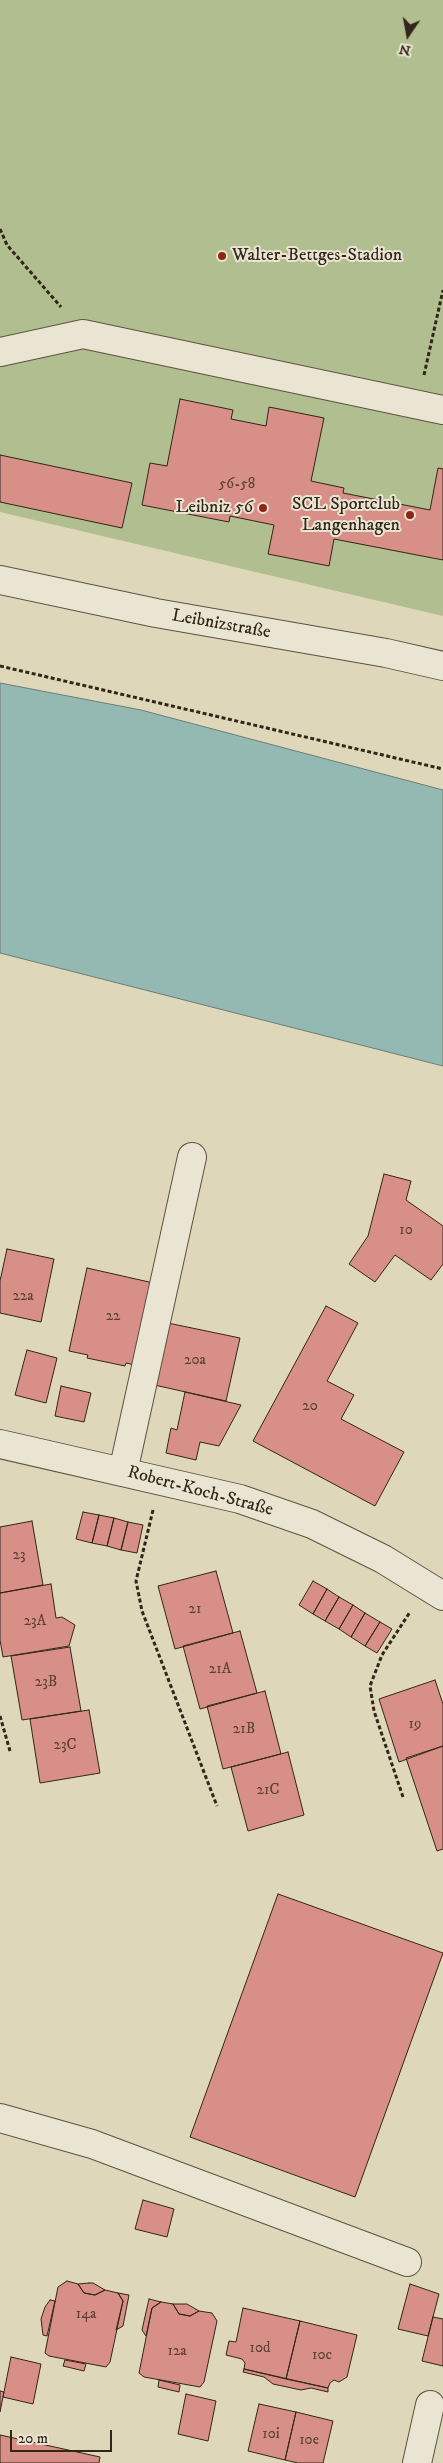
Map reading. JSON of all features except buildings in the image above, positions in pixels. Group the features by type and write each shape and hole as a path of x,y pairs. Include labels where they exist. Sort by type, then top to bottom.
{"street":[{"path":"0,352 84,334 430,407"},
{"name":"Leibnizstraße","path":"0,580 156,613 386,653 443,666"},
{"path":"123,1472 192,1157"},
{"name":"Robert-Koch-Straße","path":"0,1444 240,1499 312,1524 383,1559 435,1591"},
{"path":"0,2118 92,2144 407,2262"},
{"path":"417,2463 430,2405"}],"path":[{"path":"0,229 7,246 84,334"},
{"path":"430,407 443,290"},
{"path":"0,666 443,769"},
{"path":"160,1481 136,1581 142,1611 217,1806"},
{"path":"403,1797 374,1711 370,1686 382,1655 435,1591"},
{"path":"0,1716 10,1752"}],"green space":[{"name":"Walter-Bettges-Stadion","path":"0,0 443,0 443,616 0,512"}],"water":[{"path":"0,683 141,710 443,790 443,1066 0,953"}],"place":[{"name":"Walter-Bettges-Stadion","path":"222,256"},
{"name":"Leibniz 56","path":"263,508"},
{"name":"SCL Sportclub Langenhagen","path":"410,515"}]}
